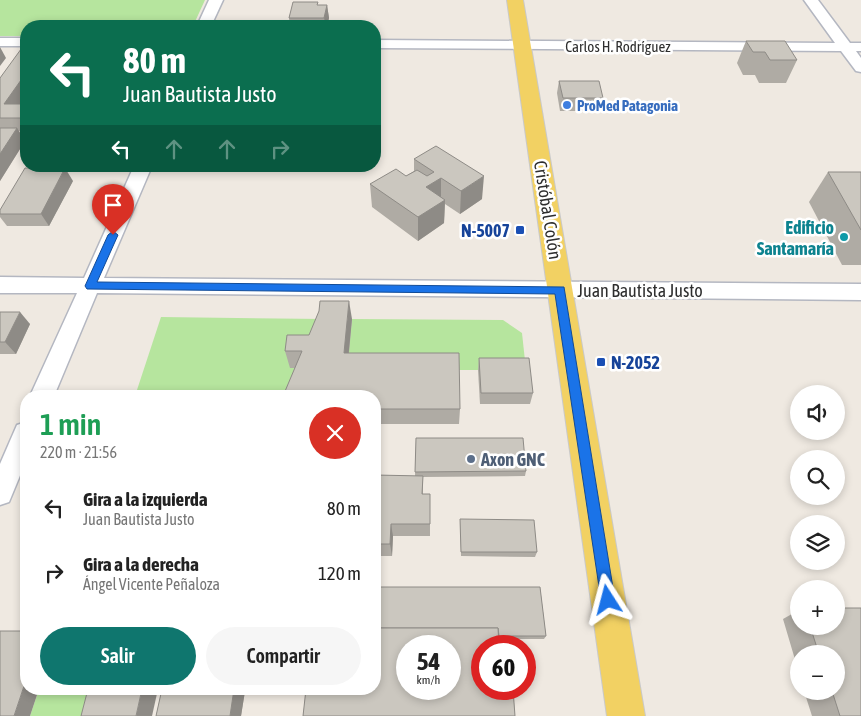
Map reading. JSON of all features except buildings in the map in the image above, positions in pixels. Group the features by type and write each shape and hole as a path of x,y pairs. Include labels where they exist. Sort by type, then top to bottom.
{"main road":[{"name":"Cristóbal Colón","path":"515,0 626,716"}],"street":[{"path":"207,20 216,0"},
{"path":"811,0 861,68"},
{"path":"0,42 20,42"},
{"name":"Carlos H. Rodríguez","path":"381,44 861,47"},
{"path":"45,390 140,172"},
{"name":"Juan Bautista Justo","path":"0,286 861,292"},
{"path":"0,493 20,447"}],"green space":[{"path":"0,0 205,0 196,20 20,20 20,36 0,36"},
{"path":"161,317 324,319 297,390 137,390"},
{"path":"352,319 503,320 522,333 526,370 347,370"},
{"path":"37,695 105,695 100,716 30,716"}],"place":[{"name":"ProMed Patagonia","path":"567,105"},
{"name":"N-5007","path":"520,230"},
{"name":"Edificio Santamaría","path":"844,237"},
{"name":"N-2052","path":"601,362"},
{"name":"Axon GNC","path":"471,459"}],"route":[{"path":"113,235 90,286 560,290 608,600"}]}
